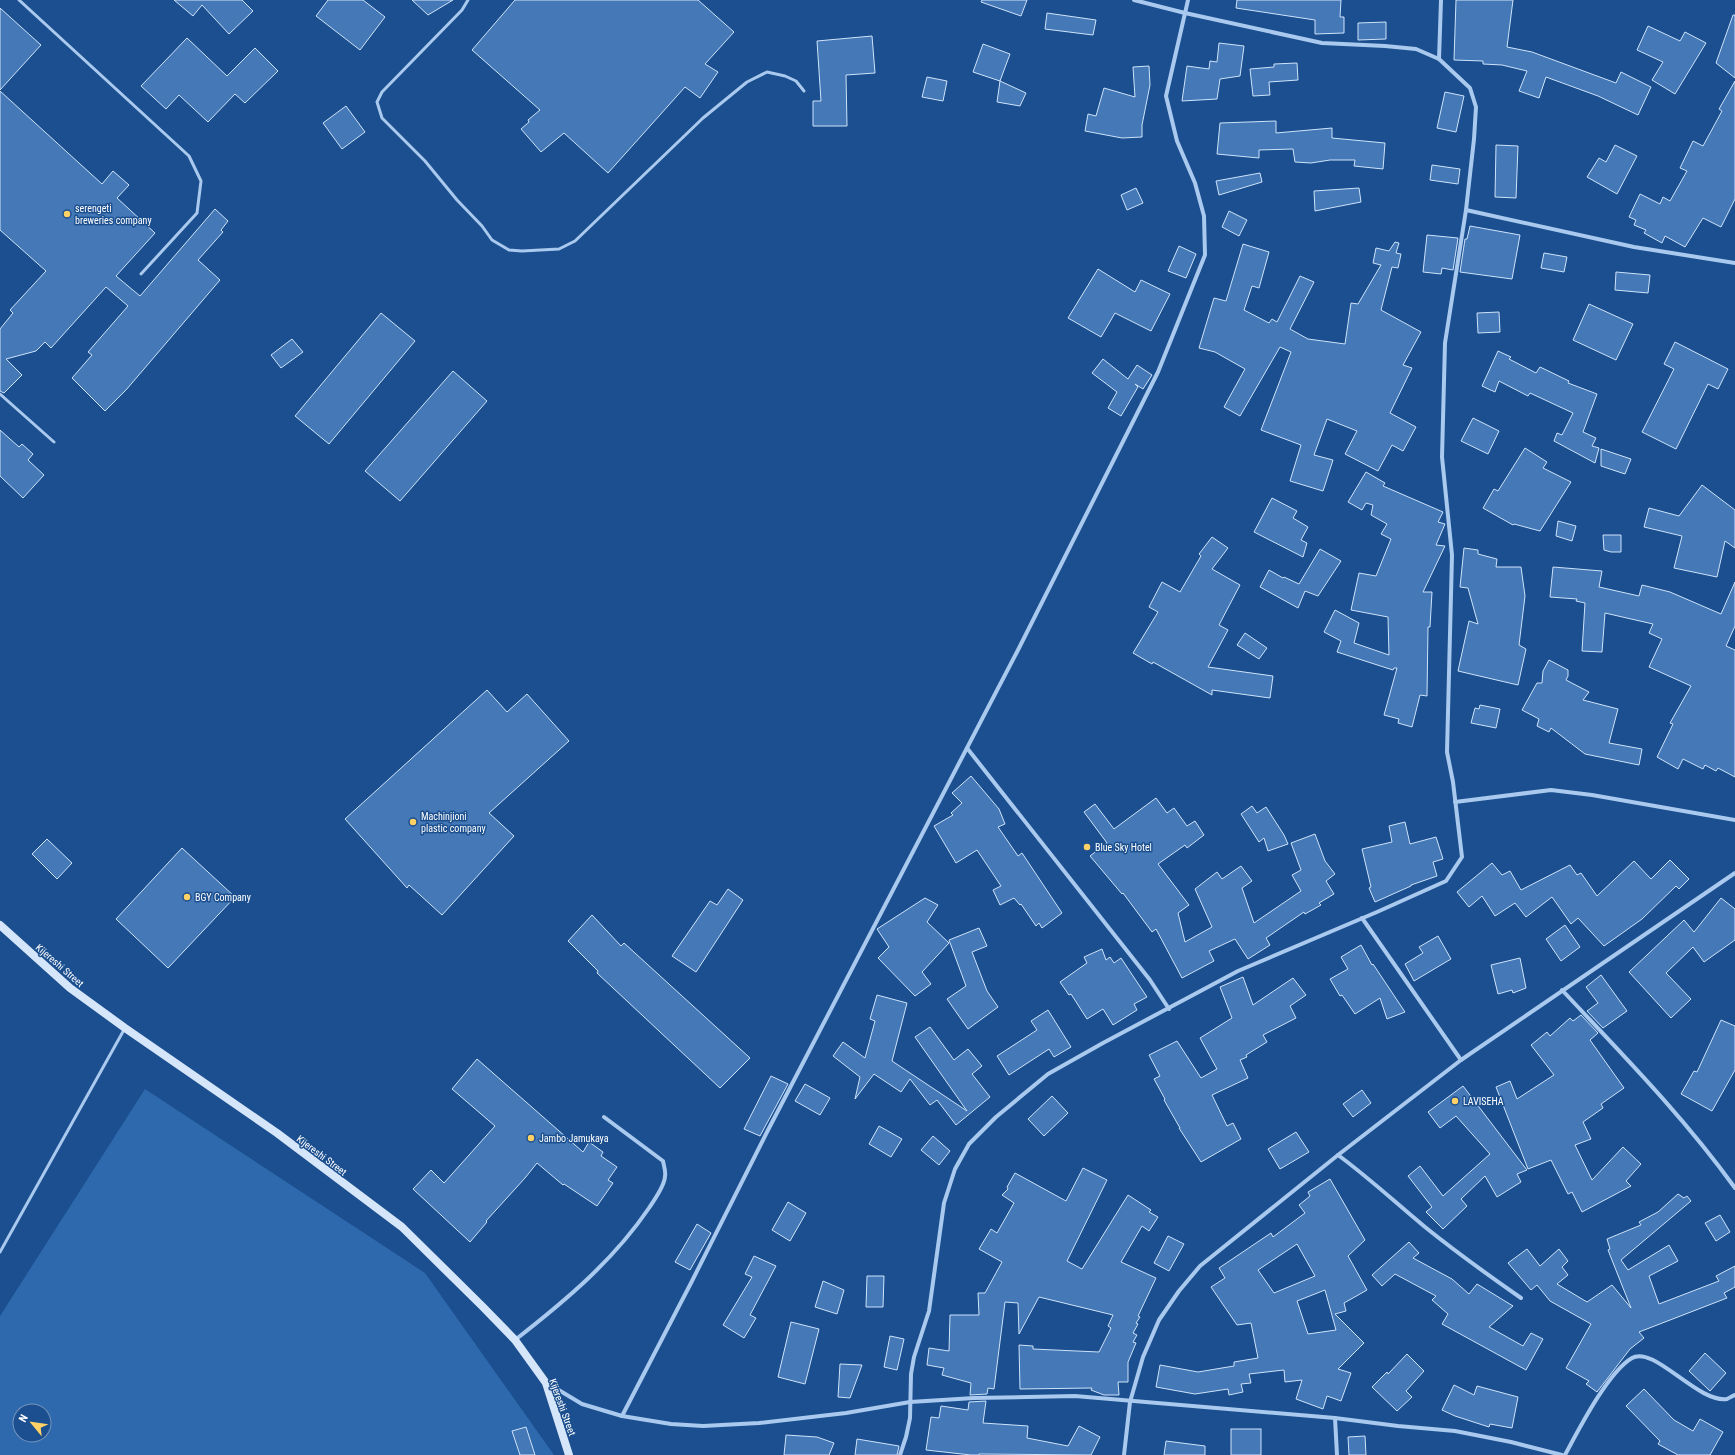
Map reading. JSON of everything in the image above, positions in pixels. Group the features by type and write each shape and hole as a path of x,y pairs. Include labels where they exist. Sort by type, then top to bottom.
{"street":[{"path":"900,1455 910,1418 911,1374 914,1357 929,1311 944,1203 955,1169 969,1144 996,1117 1048,1074 1238,971 1446,880 1462,857 1453,782 1447,752 1452,555 1442,449 1445,343 1466,210 1474,139 1476,107 1470,88 1439,59 1416,49 1322,43 1185,13 1134,0"},
{"path":"622,1416 692,1283 767,1132 968,748 1158,372 1205,255 1204,216 1195,182 1177,142 1166,96 1188,0"},
{"path":"1439,59 1441,0"},
{"path":"1466,210 1634,247 1735,263"},
{"path":"968,748 1150,980 1169,1009"},
{"path":"1455,802 1551,790 1592,795 1735,820"},
{"path":"1124,1455 1130,1402 1143,1357 1158,1320 1179,1291 1200,1266 1338,1154 1461,1060 1735,873"},
{"path":"1362,918 1461,1060"},
{"name":"Kijereshi Street","path":"0,925 70,988 125,1028 277,1133 402,1227 515,1340 546,1383 569,1455"},
{"path":"1562,990 1640,1072 1720,1167 1735,1188"},
{"path":"515,1340 581,1285 610,1257 640,1222 657,1196 666,1176 663,1161 604,1117"},
{"path":"1338,1154 1370,1179 1424,1226 1476,1267 1521,1298"},
{"path":"1565,1455 1588,1413 1615,1374 1623,1364 1634,1357 1642,1356 1654,1359 1689,1384 1715,1398 1727,1399 1735,1395"},
{"path":"546,1383 582,1404 622,1416 671,1424 703,1426 759,1423 846,1413 910,1402 974,1398 1074,1396 1130,1402 1335,1418 1455,1431 1511,1442 1562,1455"},
{"path":"1335,1418 1337,1455"}],"lane":[{"path":"19,0 189,156 201,181 197,213 141,274"},
{"path":"468,0 462,10 382,92 376,102 382,118 425,161 457,200 482,226 492,240 509,250 559,248 575,241 703,118 747,82 766,72 785,76 796,81 804,91"},
{"path":"0,394 54,442"},
{"path":"0,1252 125,1028"}],"shaded area":[{"path":"145,1089 425,1273 554,1455 0,1455 0,1316"}],"building":[{"path":"174,0 242,0 253,11 229,34 202,5 193,16"},
{"path":"328,0 363,0 385,17 360,50 316,16"},
{"path":"412,0 453,0 428,15"},
{"path":"515,0 698,0 734,32 705,64 718,72 700,98 685,87 608,173 564,133 541,152 521,129 529,122 528,120 540,110 472,50"},
{"path":"982,0 1027,0 1021,16 981,2"},
{"path":"1237,0 1341,0 1340,17 1344,17 1344,33 1315,34 1315,20 1236,8"},
{"path":"1456,0 1513,0 1507,47 1532,52 1616,83 1621,72 1651,87 1638,115 1598,96 1546,77 1539,98 1519,91 1527,71 1502,65 1483,64 1483,61 1454,60"},
{"path":"0,8 41,45 0,90"},
{"path":"1047,13 1096,20 1093,35 1045,29"},
{"path":"1733,15 1735,15 1735,78 1716,63"},
{"path":"1386,22 1386,39 1358,40 1358,23"},
{"path":"1648,26 1680,41 1685,32 1706,43 1675,94 1652,80 1663,62 1637,50"},
{"path":"872,36 875,73 846,75 847,126 813,126 813,101 821,101 817,41"},
{"path":"187,38 227,76 255,48 278,71 245,103 235,94 208,122 179,95 166,109 141,86"},
{"path":"1219,43 1244,46 1240,76 1220,79 1217,99 1182,101 1187,66 1209,69 1210,61 1217,62"},
{"path":"983,44 1010,54 1000,81 973,72"},
{"path":"1297,63 1298,80 1269,82 1270,95 1253,96 1250,69 1274,67 1274,64"},
{"path":"1149,66 1150,85 1142,125 1142,137 1122,138 1085,131 1088,114 1096,116 1104,88 1135,97 1133,67"},
{"path":"927,77 947,81 943,101 922,97"},
{"path":"1000,81 1026,93 1020,106 997,102"},
{"path":"1735,81 1735,199 1721,227 1703,218 1685,247 1665,236 1662,243 1644,233 1646,230 1634,225 1636,220 1629,217 1640,194 1660,204 1663,197 1670,201 1687,171 1680,168 1693,141 1703,146 1722,111 1719,109"},
{"name":"serengeti breweries company","path":"0,91 102,184 113,171 129,185 117,198 155,233 116,276 140,296 215,209 228,221 221,230 223,232 198,260 220,280 126,390 105,411 72,378 92,355 88,352 128,306 106,287 51,348 45,342 36,351 6,359 22,375 4,393 0,391 0,329 13,313 10,310 46,271 0,230"},
{"path":"1445,92 1464,96 1456,132 1437,128"},
{"path":"346,106 365,132 342,149 323,123"},
{"path":"1276,121 1276,133 1332,128 1332,138 1385,143 1383,169 1354,166 1355,160 1330,160 1311,163 1295,162 1293,149 1259,150 1259,158 1217,154 1220,123"},
{"path":"1496,145 1518,146 1516,198 1495,197"},
{"path":"1615,145 1637,156 1617,194 1587,177 1599,158 1606,162"},
{"path":"1432,165 1460,169 1458,184 1430,180"},
{"path":"1260,173 1262,182 1219,195 1216,181"},
{"path":"1136,188 1143,203 1127,210 1121,195"},
{"path":"1359,188 1361,202 1315,211 1314,191"},
{"path":"1229,211 1247,220 1239,236 1222,227"},
{"path":"1470,226 1520,235 1512,279 1460,272 1465,239 1467,239"},
{"path":"1427,235 1458,238 1453,270 1442,268 1441,274 1423,272"},
{"path":"1395,242 1399,243 1396,253 1401,254 1398,268 1392,267 1381,310 1421,332 1403,365 1412,368 1390,413 1416,427 1403,451 1392,445 1378,471 1345,454 1357,431 1327,419 1314,455 1333,460 1323,491 1290,481 1301,445 1261,430 1291,352 1280,347 1240,416 1224,407 1245,369 1215,352 1199,348 1214,298 1226,301 1243,244 1269,252 1259,288 1252,286 1244,310 1269,323 1272,319 1277,322 1300,276 1314,282 1290,329 1308,339 1345,344 1351,303 1358,304 1381,265 1373,263 1376,248 1389,251"},
{"path":"1179,246 1196,254 1186,278 1168,271"},
{"path":"1544,253 1567,257 1564,272 1541,268"},
{"path":"1098,269 1135,292 1141,280 1170,294 1151,331 1115,313 1101,337 1068,318"},
{"path":"1616,272 1650,275 1648,293 1615,290"},
{"path":"1589,304 1633,324 1616,360 1573,340"},
{"path":"1499,312 1500,332 1478,333 1477,313"},
{"path":"381,313 415,341 329,444 295,416"},
{"path":"292,339 303,352 281,368 271,355"},
{"path":"1675,342 1728,369 1718,389 1708,384 1676,449 1642,432 1674,369 1664,364"},
{"path":"1498,351 1511,357 1509,359 1536,373 1540,367 1569,381 1568,383 1597,394 1583,432 1596,438 1592,446 1599,448 1595,463 1554,441 1557,433 1562,435 1573,413 1530,393 1528,396 1499,381 1495,392 1482,386"},
{"path":"1103,359 1128,379 1137,365 1152,375 1143,389 1135,384 1138,387 1121,416 1108,408 1117,392 1092,373"},
{"path":"453,371 487,401 400,501 365,471"},
{"path":"1473,418 1499,431 1488,454 1461,441"},
{"path":"0,430 19,447 22,444 33,454 28,460 44,475 23,498 0,476"},
{"path":"1525,448 1547,462 1543,468 1571,482 1540,531 1513,525 1483,508 1494,489 1498,491"},
{"path":"1601,449 1631,459 1625,474 1601,466"},
{"path":"1366,472 1385,483 1383,486 1443,512 1438,522 1445,524 1436,545 1445,546 1423,592 1432,592 1430,627 1428,627 1427,696 1420,695 1412,727 1398,723 1399,719 1384,715 1397,668 1394,668 1393,670 1337,652 1341,641 1324,632 1335,610 1359,623 1354,643 1389,655 1388,617 1351,610 1359,573 1376,576 1391,539 1381,534 1387,524 1371,515 1373,505 1366,503 1362,510 1348,502"},
{"path":"1702,485 1735,510 1735,548 1725,541 1717,577 1674,568 1682,536 1644,527 1649,508 1679,516"},
{"path":"1272,498 1297,511 1293,518 1308,527 1301,540 1307,543 1303,557 1254,532"},
{"path":"1558,521 1576,526 1572,541 1556,536"},
{"path":"1603,535 1621,535 1621,552 1604,550"},
{"path":"1212,537 1228,548 1212,569 1240,585 1219,625 1228,630 1208,667 1273,676 1270,698 1212,690 1212,695 1153,662 1152,664 1133,653 1158,612 1149,607 1162,582 1180,592 1201,556 1199,554"},
{"path":"1464,548 1478,550 1478,554 1497,559 1496,567 1521,567 1525,596 1519,645 1526,649 1518,685 1458,671 1469,621 1478,624 1468,588 1460,587"},
{"path":"1320,549 1341,561 1318,596 1305,591 1298,608 1260,587 1269,570 1283,578 1284,577 1299,584"},
{"path":"1553,567 1602,571 1599,587 1639,596 1642,585 1670,592 1721,614 1735,582 1735,626 1726,646 1735,650 1735,777 1718,768 1716,771 1705,765 1703,769 1683,759 1678,769 1657,757 1673,724 1670,723 1691,686 1649,667 1662,639 1649,633 1653,624 1605,613 1602,652 1582,651 1585,603 1576,601 1577,599 1550,597"},
{"path":"1245,633 1267,648 1259,659 1237,645"},
{"path":"1549,660 1568,670 1566,680 1589,692 1583,700 1618,709 1609,743 1642,749 1639,765 1585,754 1551,728 1549,732 1537,726 1539,719 1522,710 1537,683 1542,683 1543,671"},
{"path":"487,690 507,712 527,694 569,741 489,813 514,836 442,915 409,885 407,888 345,819"},
{"path":"1480,705 1500,709 1496,728 1471,723 1475,708 1479,709"},
{"path":"971,776 999,809 1005,824 998,827 1018,856 1022,853 1062,913 1042,928 1039,923 1036,926 1021,904 1020,905 1014,898 1000,905 993,890 1001,886 977,850 956,863 934,826 953,815 951,813 962,803 952,793"},
{"path":"1156,798 1167,813 1174,808 1187,826 1195,821 1204,835 1187,848 1185,845 1158,864 1189,905 1178,913 1185,942 1212,927 1195,889 1217,872 1222,879 1241,866 1252,881 1242,888 1254,923 1301,891 1292,875 1301,870 1291,843 1315,834 1325,861 1335,874 1326,881 1334,894 1319,903 1321,905 1305,914 1304,912 1266,938 1270,945 1248,959 1235,939 1209,951 1214,961 1182,978 1156,929 1152,932 1123,893 1122,894 1090,856 1107,843 1084,812 1095,804 1114,829"},
{"path":"1252,806 1257,813 1266,807 1288,844 1268,851 1264,838 1259,842 1241,814"},
{"path":"1405,822 1410,844 1436,837 1443,859 1433,862 1437,876 1411,885 1375,902 1369,888 1371,887 1362,849 1392,842 1389,826"},
{"path":"47,839 72,863 57,879 32,854"},
{"path":"182,848 235,897 168,968 116,919"},
{"path":"1670,860 1689,879 1679,889 1676,886 1642,919 1604,946 1578,918 1571,924 1552,897 1526,917 1515,903 1495,916 1482,896 1469,907 1457,892 1492,863 1502,875 1510,871 1521,890 1570,865 1577,875 1581,873 1597,896 1634,861 1651,879"},
{"path":"728,889 743,900 696,972 672,956 710,901 717,905"},
{"path":"925,898 938,905 927,922 949,943 922,972 931,984 915,996 878,958 889,947 877,929"},
{"path":"1721,898 1735,909 1735,940 1704,962 1693,947 1666,973 1691,999 1671,1018 1629,972 1684,920 1694,932"},
{"path":"592,915 621,946 624,943 750,1058 720,1088 597,973 598,971 568,941"},
{"path":"1565,925 1580,947 1561,961 1546,939"},
{"path":"979,928 987,946 972,952 987,991 998,1007 968,1029 947,999 966,986 949,940"},
{"path":"1438,936 1451,959 1414,981 1405,964 1423,953 1419,947"},
{"path":"1361,945 1372,965 1373,964 1405,1012 1387,1019 1380,998 1355,1014 1342,995 1340,996 1330,979 1348,969 1341,957"},
{"path":"1102,949 1106,960 1110,957 1114,963 1121,958 1147,997 1134,1004 1137,1010 1113,1025 1103,1009 1087,1019 1071,994 1069,995 1060,982 1087,963 1084,957"},
{"path":"1520,958 1526,988 1513,993 1512,990 1498,994 1491,965"},
{"path":"1601,975 1627,1011 1603,1028 1587,1011 1598,1003 1586,987"},
{"path":"1243,977 1253,1005 1293,978 1306,995 1290,1006 1296,1018 1263,1035 1267,1042 1246,1055 1247,1057 1240,1060 1248,1078 1212,1095 1227,1126 1233,1123 1241,1139 1201,1162 1179,1128 1164,1100 1165,1099 1154,1079 1160,1076 1149,1055 1177,1041 1201,1078 1217,1069 1200,1038 1232,1018 1220,987"},
{"path":"877,995 907,1003 892,1061 967,1111 915,1037 930,1027 954,1060 968,1049 982,1066 972,1074 990,1097 956,1125 937,1100 930,1105 910,1079 901,1092 874,1074 855,1099 860,1077 833,1056 843,1042 865,1058 875,1021 870,1019"},
{"path":"1048,1010 1071,1047 1054,1057 1049,1049 1009,1075 997,1056 1037,1030 1031,1021"},
{"path":"1581,1015 1598,1033 1590,1040 1624,1088 1601,1104 1603,1108 1583,1122 1591,1139 1575,1145 1592,1180 1623,1147 1641,1164 1626,1181 1631,1186 1582,1212 1572,1192 1568,1194 1551,1160 1528,1169 1496,1087 1510,1081 1517,1099 1554,1075 1531,1045 1547,1032 1550,1036 1570,1018 1573,1021"},
{"path":"1721,1020 1735,1026 1735,1070 1712,1111 1681,1094 1694,1071 1697,1072"},
{"path":"477,1059 583,1152 589,1142 603,1152 601,1156 617,1167 608,1180 613,1183 597,1206 564,1184 563,1185 537,1163 486,1221 487,1222 470,1242 413,1189 431,1170 444,1183 495,1126 452,1089"},
{"path":"771,1076 788,1084 760,1136 744,1129"},
{"path":"805,1084 830,1098 820,1115 795,1101"},
{"path":"1463,1086 1527,1170 1517,1174 1521,1182 1497,1197 1485,1176 1461,1199 1467,1206 1443,1229 1426,1212 1432,1207 1408,1176 1420,1166 1443,1196 1490,1154 1456,1116 1440,1128 1428,1112"},
{"path":"1362,1090 1371,1103 1353,1117 1343,1104"},
{"path":"1052,1096 1068,1113 1044,1136 1028,1119"},
{"path":"879,1126 902,1139 891,1157 869,1144"},
{"path":"1296,1132 1309,1152 1280,1169 1268,1149"},
{"path":"933,1136 950,1151 939,1165 921,1150"},
{"path":"1083,1168 1107,1180 1067,1261 1082,1269 1128,1195 1151,1210 1149,1212 1158,1217 1149,1231 1142,1226 1121,1262 1156,1278 1138,1316 1140,1317 1136,1323 1138,1324 1133,1333 1137,1335 1133,1342 1136,1343 1128,1362 1128,1382 1118,1382 1119,1395 1104,1395 1091,1390 1092,1388 1020,1389 1019,1345 1033,1346 1033,1349 1099,1352 1111,1328 1108,1326 1113,1315 1039,1297 1019,1334 1018,1303 1005,1302 994,1389 988,1388 987,1394 970,1395 971,1383 942,1375 944,1368 927,1365 929,1348 949,1351 950,1315 979,1315 978,1293 985,1293 1002,1262 979,1249 991,1229 997,1233 1014,1203 1002,1195 1008,1189 1007,1187 1015,1173 1066,1201"},
{"path":"1330,1179 1365,1240 1348,1256 1367,1290 1344,1303 1346,1311 1335,1314 1364,1343 1338,1369 1351,1373 1341,1401 1327,1396 1323,1409 1296,1399 1302,1380 1285,1382 1284,1370 1249,1374 1251,1383 1241,1384 1243,1392 1229,1395 1228,1389 1195,1394 1156,1387 1160,1365 1198,1372 1234,1366 1234,1362 1258,1358 1251,1323 1237,1325 1211,1287 1225,1278 1219,1268 1271,1233 1273,1237 1305,1213 1299,1205 1310,1196 1308,1192","holes":["1297,1244 1315,1276 1274,1293 1258,1270","1325,1290 1336,1330 1308,1334 1297,1301"]},
{"path":"1678,1194 1684,1198 1687,1196 1691,1201 1621,1260 1628,1270 1669,1245 1678,1261 1649,1276 1659,1304 1719,1281 1716,1276 1735,1266 1735,1287 1724,1293 1727,1298 1639,1332 1644,1338 1630,1349 1597,1392 1586,1384 1589,1381 1566,1368 1591,1324 1550,1301 1537,1285 1531,1290 1508,1263 1527,1249 1540,1266 1559,1249 1568,1261 1562,1267 1568,1275 1557,1284 1587,1302 1612,1285 1631,1308 1608,1250 1610,1249 1607,1239 1641,1225 1639,1222 1658,1212"},
{"path":"788,1202 806,1213 790,1241 772,1230"},
{"path":"1720,1215 1730,1232 1716,1241 1705,1223"},
{"path":"697,1224 711,1233 690,1270 675,1262"},
{"path":"1168,1236 1184,1244 1169,1271 1154,1263"},
{"path":"1409,1242 1419,1253 1413,1258 1452,1279 1469,1294 1477,1284 1513,1306 1489,1327 1523,1346 1531,1333 1543,1339 1526,1370 1442,1324 1448,1314 1432,1300 1436,1296 1395,1274 1382,1286 1372,1275"},
{"path":"754,1256 776,1266 750,1315 756,1318 744,1338 723,1325 752,1277 745,1274"},
{"path":"867,1276 884,1276 883,1307 866,1307"},
{"path":"823,1281 844,1290 837,1314 815,1307"},
{"path":"791,1322 819,1329 805,1384 778,1377"},
{"path":"890,1336 904,1339 897,1370 884,1367"},
{"path":"1705,1353 1726,1373 1710,1391 1689,1371"},
{"path":"1407,1354 1424,1371 1406,1391 1412,1397 1397,1411 1372,1387 1387,1372 1388,1374"},
{"path":"840,1364 862,1365 850,1398 838,1397"},
{"path":"1454,1385 1474,1395 1477,1386 1518,1397 1512,1428 1490,1424 1489,1427 1455,1416 1442,1410"},
{"path":"1644,1389 1674,1420 1693,1431 1700,1419 1723,1432 1710,1455 1678,1455 1658,1444 1660,1441 1626,1406"},
{"path":"986,1401 983,1423 1028,1426 1027,1438 1068,1446 1079,1426 1100,1437 1091,1455 971,1455 926,1450 931,1417 939,1418 941,1406 968,1410 969,1402"},
{"path":"526,1427 535,1455 520,1455 512,1431"},
{"path":"1231,1429 1261,1429 1261,1455 1231,1455"},
{"path":"786,1435 817,1437 834,1443 829,1455 784,1455"},
{"path":"1365,1436 1366,1455 1349,1455 1348,1437"},
{"path":"857,1439 899,1446 897,1455 855,1455"},
{"path":"1166,1441 1205,1446 1205,1455 1164,1455"}],"place":[{"name":"serengeti breweries company","path":"67,214"},
{"name":"Machinjioni plastic company","path":"413,822"},
{"name":"Blue Sky Hotel","path":"1087,847"},
{"name":"BGY Company","path":"187,897"},
{"name":"LAVISEHA","path":"1455,1101"},
{"name":"Jambo Jamukaya","path":"531,1138"}]}
